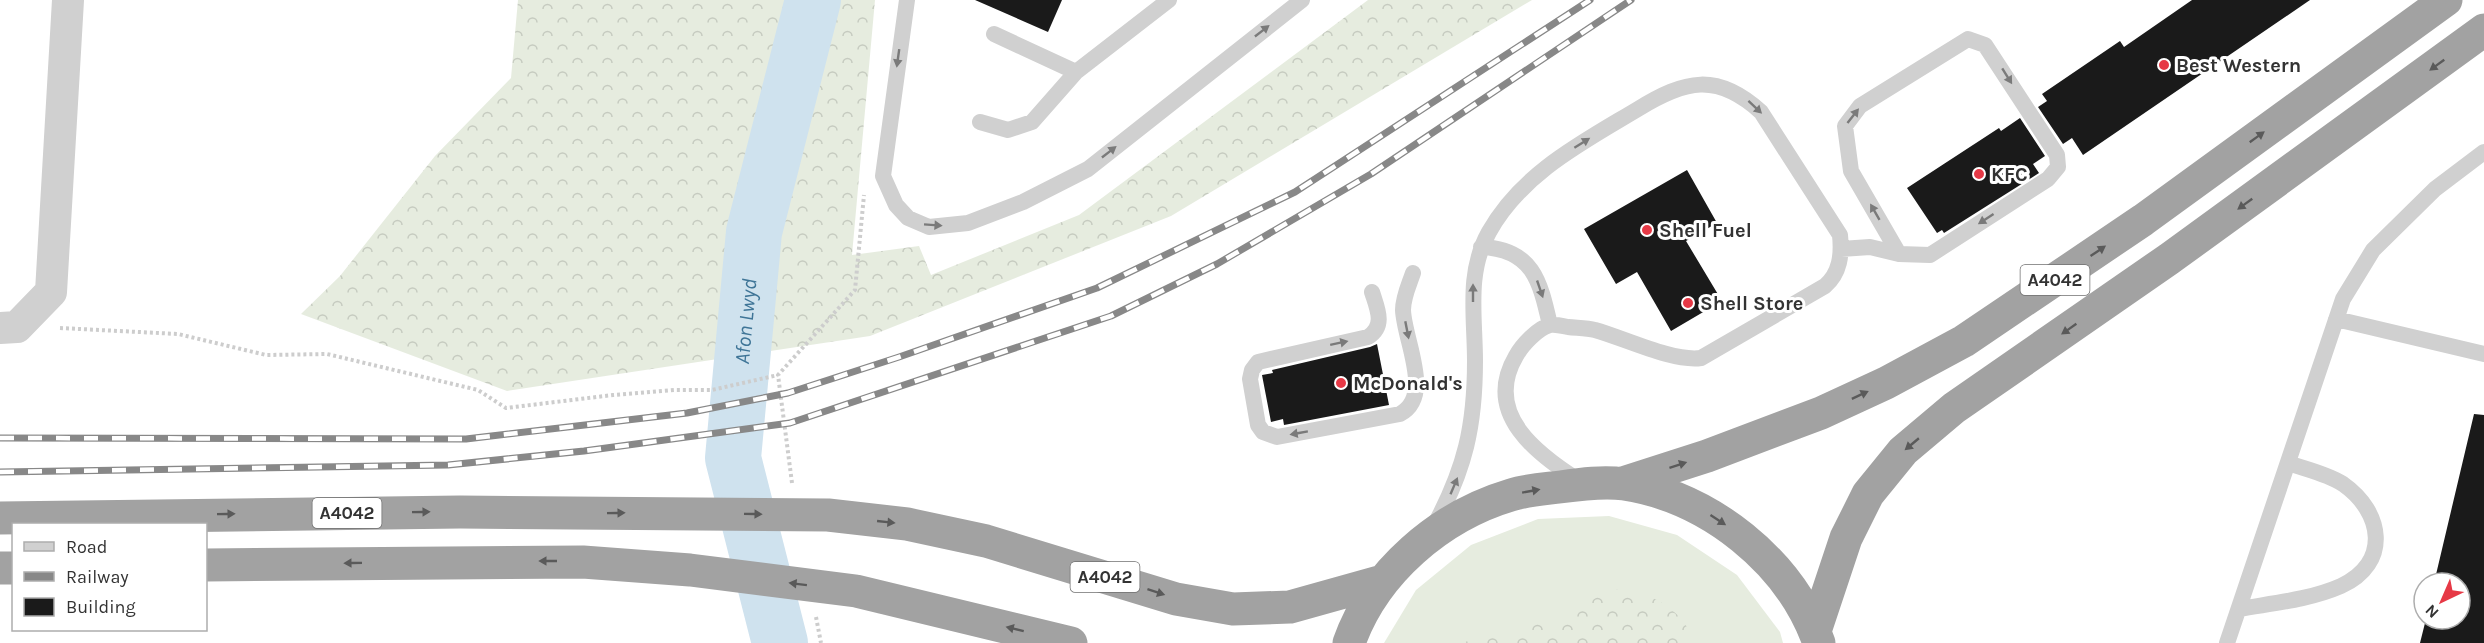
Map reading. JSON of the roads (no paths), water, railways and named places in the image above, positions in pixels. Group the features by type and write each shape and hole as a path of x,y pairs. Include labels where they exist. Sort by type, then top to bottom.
{"highway":[{"name":"A4042","path":"1623,483 1707,456 1821,413 1886,383 1964,341 2143,220 2446,0"},
{"name":"A4042","path":"1817,637 1846,538 1868,494 1903,451 1954,408 2169,259 2484,30"},
{"path":"1350,643 1365,609 1383,581 1428,538 1469,512 1512,495 1583,484 1623,483 1672,496 1717,518 1757,549 1790,587 1817,637"},
{"name":"A4042","path":"0,518 460,512 828,515 907,524 986,541 1176,598 1233,609 1290,607 1383,581"},
{"path":"207,565 583,561 690,570 856,591 1071,643"}],"street":[{"path":"9,327 51,292 68,0"}],"lane":[{"path":"907,0 883,176 896,205 908,218 929,227 968,223 1023,202 1088,169 1302,0"},
{"path":"980,122 1008,130 1032,122 1076,72 1169,0"},
{"path":"994,34 1076,72"},
{"path":"1841,249 1870,247 1899,254 1930,255 2048,179 2058,167 2057,155 1985,45 1968,39 1860,106 1845,126 1851,171 1899,254"},
{"path":"1428,538 1461,470 1473,405 1475,360 1473,288 1476,261 1481,247 1504,210 1547,166 1665,93 1694,84 1724,87 1749,101 1761,112 1840,235 1841,249 1836,275 1825,286 1701,358 1683,359 1592,329 1550,325 1518,352 1508,370 1507,401 1517,427 1535,449 1547,460 1583,484"},
{"path":"2227,643 2343,299 2373,250 2435,189 2484,153"},
{"path":"1481,247 1504,250 1523,259 1536,277 1550,325"},
{"path":"1372,292 1380,322 1374,333 1368,337 1258,362 1252,370 1250,379 1258,425 1263,432 1277,436 1400,414 1413,404 1417,388 1403,309 1413,273"},
{"path":"2336,318 2484,354"},
{"path":"2238,609 2308,598 2343,585 2366,568 2377,548 2374,525 2363,502 2343,484 2288,463"}],"waterway":[{"name":"Afon Lwyd","path":"780,643 733,458 754,232 813,0"}],"railway":[{"path":"0,438 466,439 687,413 788,393 1097,288 1295,192 1590,0"},
{"path":"0,472 448,465 584,451 790,423 1111,316 1217,264 1371,174 1631,0"}],"place":[{"name":"Best Western","path":"2164,65"},
{"name":"KFC","path":"1979,174"},
{"name":"Shell Fuel","path":"1647,230"},
{"name":"Shell Store","path":"1688,303"},
{"name":"McDonald's","path":"1341,383"}]}
